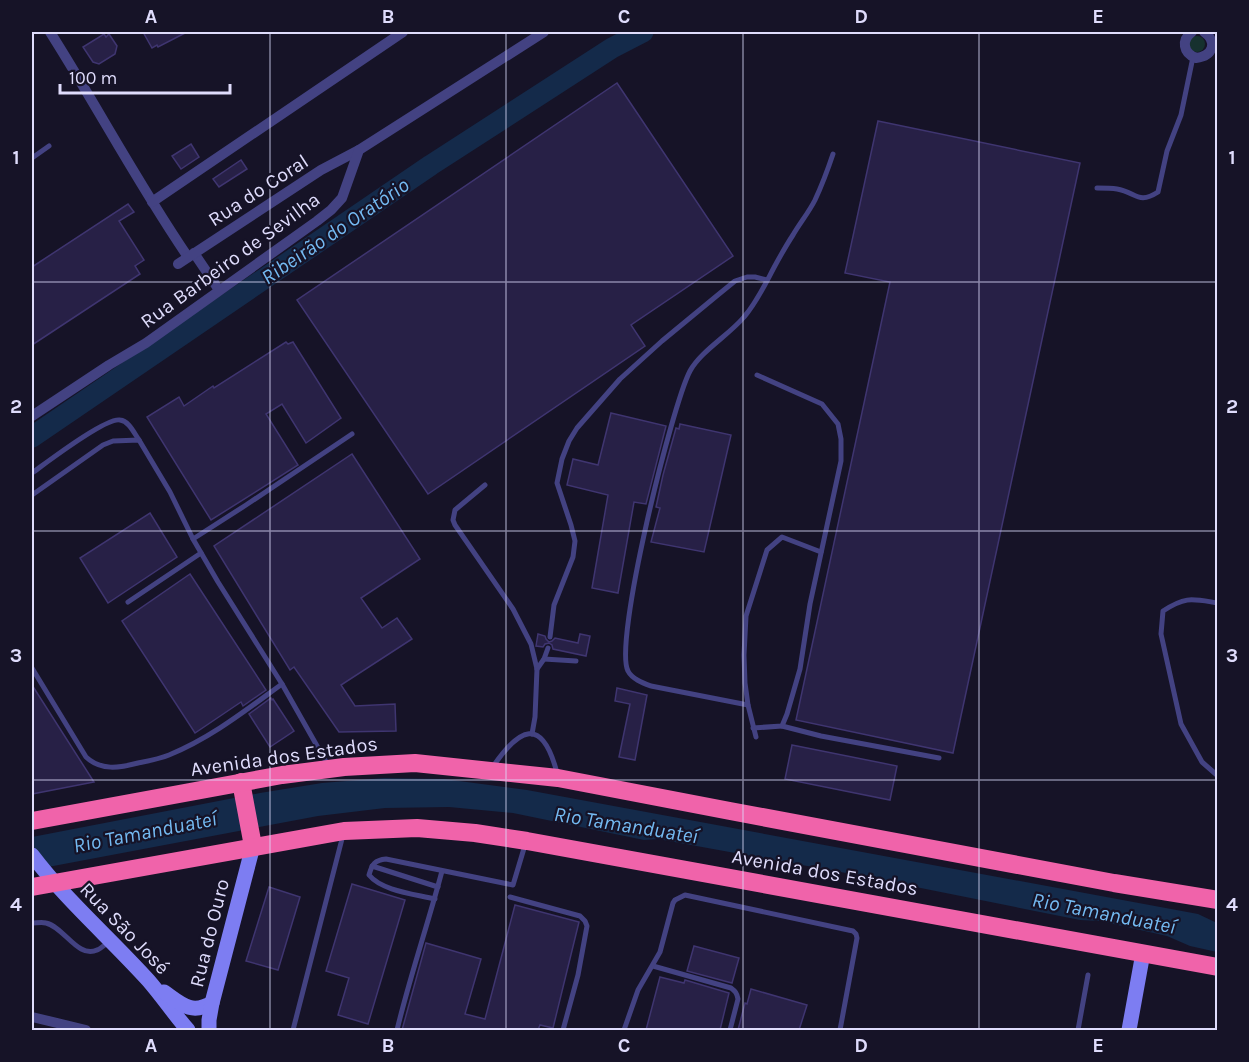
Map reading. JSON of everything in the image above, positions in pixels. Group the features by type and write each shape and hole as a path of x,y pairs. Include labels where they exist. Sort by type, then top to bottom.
{"highway":[{"name":"Avenida dos Estados","path":"32,821 242,789 330,768 415,763 558,778 1114,883 1218,900"},
{"path":"242,789 251,840"},
{"name":"Avenida dos Estados","path":"32,886 49,877 251,840 344,831 417,828 475,832 1218,968"}],"main road":[{"name":"Rua do Ouro","path":"209,1030 212,1003 251,840"},
{"name":"Rua São José","path":"32,855 49,877 149,981 188,1030"},
{"path":"1129,1030 1143,953"},
{"path":"149,981 191,1009 205,1007 212,1003"}],"street":[{"path":"50,32 152,202 219,290"},
{"path":"152,202 403,32"},
{"path":"359,150 544,32"},
{"path":"1176,32 1190,34 1184,45 1185,49 1193,57 1200,58 1214,50 1209,36 1204,32"},
{"name":"Rua do Coral","path":"178,264 321,170 359,150"},
{"name":"Rua Barbeiro de Sevilha","path":"32,416 146,343 331,210 342,198 359,150"},
{"path":"32,1017 86,1030"}],"lane":[{"path":"1097,188 1119,189 1138,198 1150,198 1158,192 1167,151 1181,115 1193,57"},
{"path":"32,158 50,146"},
{"path":"748,705 651,686 637,680 629,672 626,662 627,626 637,569 663,454 690,371 699,359 745,316 760,294 815,201 833,154"},
{"path":"550,637 554,605 573,557 575,542 557,483 569,441 577,428 620,379 727,287 747,277 767,280"},
{"path":"758,375 822,404 838,424 841,439 841,461 810,604 800,669 782,726"},
{"path":"32,473 99,427 114,420 123,421 131,427 170,492 201,553 282,684 330,768"},
{"path":"193,539 352,434"},
{"path":"32,495 103,445 113,441 139,440"},
{"path":"485,485 455,510 453,520 513,609 531,644 537,669 535,717 531,734"},
{"path":"756,736 745,683 746,616 767,550 782,537 821,552"},
{"path":"128,602 201,553"},
{"path":"1218,603 1183,600 1172,605 1163,611 1161,634 1181,724 1202,762 1218,776"},
{"path":"537,669 548,648"},
{"path":"544,659 576,660"},
{"path":"32,668 86,758 93,764 102,766 126,766 167,756 221,728 282,684"},
{"path":"753,728 782,726 821,736 939,758"},
{"path":"491,770 512,743 525,734 531,734 539,736 547,746 558,778"},
{"path":"293,1030 344,831"},
{"path":"435,899 380,884 369,875 372,866 377,860 386,859 513,885 527,841"},
{"path":"372,866 438,887"},
{"path":"397,1030 442,870"},
{"path":"624,1030 638,990 660,952 673,903 685,895 853,931 857,938 840,1030"},
{"path":"510,897 580,916 588,926 563,1030"},
{"path":"32,923 46,923 63,934 79,949 88,952 97,951 110,941"},
{"path":"653,966 734,990 738,999 730,1030"},
{"path":"1078,1030 1088,975"}],"green space":[{"path":"1197,36 1203,38 1205,44 1203,50 1197,52 1191,50 1189,44 1191,38"}],"water":[{"name":"Rio Tamanduateí","path":"384,778 444,779 527,790 1198,914 1217,923 1217,952 1190,946 1167,936 1100,921 1080,920 846,873 658,839 644,840 513,813 449,807 385,808 318,816 32,870 32,837 260,793 322,783"}],"building":[{"path":"143,32 187,32 152,48"},
{"path":"104,34 106,37 109,34 117,46 115,54 99,64 93,62 83,47"},
{"path":"617,83 733,256 631,325 645,346 428,494 297,300"},
{"path":"878,121 1080,163 953,753 796,720 890,282 845,273"},
{"path":"191,144 199,157 181,169 172,156"},
{"path":"241,160 247,169 219,187 213,179"},
{"path":"128,204 134,212 119,221 144,260 135,266 140,274 32,345 32,267"},
{"path":"286,342 288,344 293,342 341,418 306,443 282,404 266,414 298,465 211,520 147,417 179,397 184,406"},
{"path":"611,413 666,426 646,504 634,502 618,593 592,588 608,495 567,485 573,459 598,465"},
{"path":"680,424 731,435 704,552 651,542 660,508 656,507 663,475 676,428 679,429"},
{"path":"352,454 420,559 361,598 382,628 397,618 412,639 341,685 355,706 395,704 396,731 339,732 294,667 290,670 214,546"},
{"path":"150,513 177,557 108,603 80,558"},
{"path":"190,574 266,690 243,706 241,702 195,733 122,621"},
{"path":"538,634 545,636 549,642 555,638 578,643 580,634 590,636 586,656 553,649 549,643 543,647 536,646"},
{"path":"32,685 94,782 32,794"},
{"path":"617,688 647,695 635,760 619,757 630,704 615,701"},
{"path":"271,698 294,731 270,747 249,714"},
{"path":"792,745 897,766 890,800 785,779"},
{"path":"352,884 405,900 368,1024 338,1015 349,978 326,971"},
{"path":"269,887 300,897 278,970 246,961"},
{"path":"515,905 579,922 553,1028 540,1025 538,1030 402,1030 426,943 481,959 465,1014 485,1019"},
{"path":"694,946 739,958 732,983 687,971"},
{"path":"660,977 684,983 685,980 729,993 720,1030 646,1030"},
{"path":"751,989 807,1005 799,1030 738,1030"}],"waterway":[{"name":"Ribeirão do Oratório","path":"32,437 431,165 612,48 643,32"}]}
